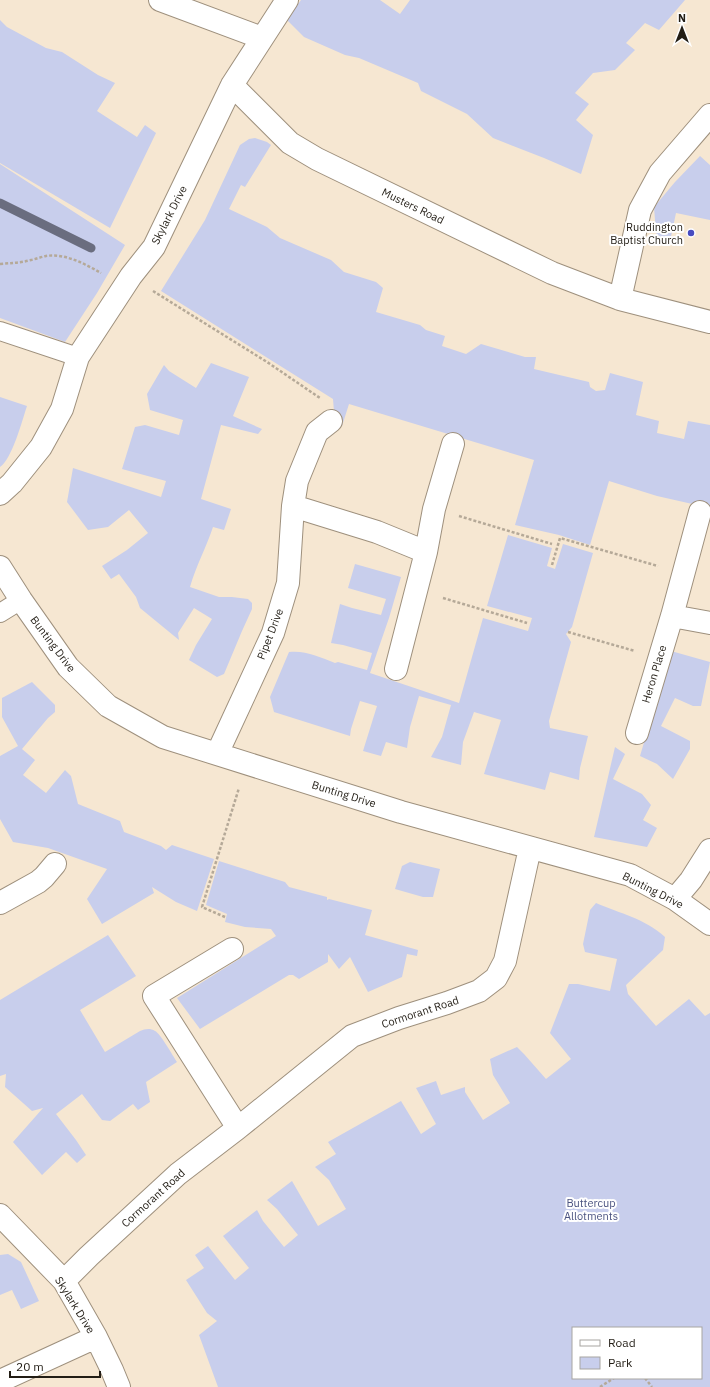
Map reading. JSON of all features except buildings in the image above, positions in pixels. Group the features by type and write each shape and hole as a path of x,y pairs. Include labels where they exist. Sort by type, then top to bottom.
{"street":[{"path":"160,0 262,38"},
{"path":"232,85 286,0"},
{"name":"Skylark Drive","path":"0,494 12,483 41,447 62,409 78,357 127,282 154,247 232,85"},
{"name":"Musters Road","path":"232,85 290,143 317,159 552,273 620,299 710,322"},
{"path":"620,299 640,210 660,173 710,115"},
{"name":"Pipet Drive","path":"218,754 273,633 288,583 293,506 297,481 317,432 332,421"},
{"path":"396,669 426,552 434,508 453,444"},
{"path":"293,506 377,532 426,552"},
{"name":"Heron Place","path":"637,733 672,616 700,512"},
{"name":"Bunting Drive","path":"0,566 21,600 68,667 108,706 163,737 401,812 630,875 675,898 710,924"},
{"path":"672,616 710,623"},
{"name":"Cormorant Road","path":"64,1281 178,1174 238,1128 352,1036 399,1018 479,992 496,978 505,961 530,848"},
{"path":"675,898 691,880 710,850"},
{"path":"0,903 38,882 55,864"},
{"path":"232,949 154,996 238,1128"},
{"name":"Skylark Drive","path":"0,1215 64,1281 96,1337 119,1387"},
{"path":"0,1382 96,1337"}],"lane":[{"path":"0,331 78,357"},
{"path":"0,613 21,600"}],"path":[{"path":"0,264 16,263 47,256 63,257 82,263 106,276 127,282 201,322 318,395 328,406 332,421"},
{"path":"434,508 552,544"},
{"path":"552,565 560,538 683,573"},
{"path":"416,590 527,623"},
{"path":"568,632 659,658"},
{"path":"225,917 202,907 246,763"},
{"path":"600,1387 612,1379"},
{"path":"646,1379 652,1387"}],"green space":[{"path":"301,0 380,0 400,14 410,0 685,0 659,30 645,23 626,43 635,50 615,70 593,73 575,93 589,104 576,120 593,135 581,174 493,138 467,114 421,91 418,83 359,58 345,55 304,37 287,20"},
{"path":"0,20 7,27 46,48 62,52 98,75 115,83 97,111 137,137 145,125 156,133 110,228 0,163"},
{"path":"255,138 271,145 245,187 241,185 229,209 267,227 280,238 331,260 344,272 376,282 383,288 376,312 420,325 426,330 445,336 442,346 466,354 481,344 525,357 536,357 534,369 589,382 590,387 596,391 605,390 610,373 643,382 636,415 659,421 657,433 684,439 688,421 710,425 710,508 657,496 609,481 590,545 559,535 515,525 534,460 349,404 342,426 335,424 333,399 161,291 205,220 240,145 249,139"},
{"path":"700,156 710,165 710,220 676,213 669,246 656,233 654,207"},
{"path":"0,164 125,245 97,293 65,342 0,318"},
{"path":"211,363 249,377 233,416 262,429 258,434 221,425 201,499 231,509 224,530 213,527 190,587 219,597 248,599 252,603 252,609 224,674 217,677 189,660 196,645 212,619 194,608 178,633 179,640 140,608 136,597 119,574 111,579 102,566 127,550 148,533 129,510 108,527 88,530 67,502 73,468 161,497 166,481 122,469 135,427 145,425 179,435 183,420 150,410 147,394 164,365 169,371 196,388"},
{"path":"0,397 27,406 9,456 0,467"},
{"path":"508,535 552,548 547,566 555,569 563,544 593,553 572,627 566,634 571,642 549,721 550,728 588,736 580,768 579,780 550,772 545,790 484,774 501,720 474,712 463,742 461,765 431,757 442,737 451,705 419,696 410,727 407,748 386,742 381,756 363,751 377,706 360,701 350,736 274,712 270,697 289,652 307,653 335,663 338,662 367,670 372,653 331,643 340,604 381,615 386,599 348,588 355,564 401,577 370,673 459,703 483,618 528,631 532,618 487,606"},
{"path":"671,651 710,662 701,706 693,706 675,698 661,726 690,741 690,749 673,779 657,764 640,756"},
{"path":"32,682 55,705 55,712 48,718 22,749 35,760 23,775 46,793 65,770 71,776 78,804 120,821 124,832 161,846 166,850 172,845 214,859 197,911 176,902 152,887 154,893 102,924 87,899 107,869 48,848 13,842 0,819 0,756 18,746 2,717 2,698"},
{"path":"615,747 625,754 613,779 642,794 651,805 643,820 657,828 647,847 594,837"},
{"path":"219,861 285,882 289,887 327,897 327,900 329,899 372,910 365,935 418,950 417,956 407,954 402,977 368,992 350,957 339,969 328,954 328,962 299,979 293,975 289,975 200,1029 177,998 276,936 271,929 245,927 225,922 227,914 206,905"},
{"path":"410,862 440,869 433,897 423,897 395,889 402,866"},
{"name":"Buttercup Allotments","path":"596,903 649,925 665,937 663,950 626,985 628,994 656,1026 689,999 705,1016 710,1013 710,1387 218,1387 199,1335 217,1321 207,1313 186,1280 204,1268 195,1255 208,1246 235,1280 249,1268 223,1236 257,1210 263,1221 284,1247 298,1235 277,1209 267,1200 292,1181 318,1226 346,1209 329,1180 315,1167 336,1154 328,1142 401,1101 421,1134 436,1124 416,1088 436,1081 441,1095 465,1087 465,1092 483,1120 510,1103 493,1075 490,1059 517,1047 546,1079 571,1059 550,1033 569,984 578,984 610,991 617,959 585,952 583,944 590,910"},
{"path":"108,935 136,976 80,1010 105,1052 140,1031 149,1029 155,1031 160,1036 177,1062 146,1082 150,1102 138,1110 133,1104 110,1121 102,1120 82,1094 56,1114 86,1155 77,1163 66,1152 42,1175 13,1142 43,1108 32,1111 5,1087 6,1074 0,1076 0,1000"},
{"path":"8,1254 21,1262 39,1301 21,1309 12,1290 0,1295 0,1255"}],"waterway":[{"path":"0,203 91,248"}],"place":[{"name":"Ruddington Baptist Church","path":"691,233"}]}
